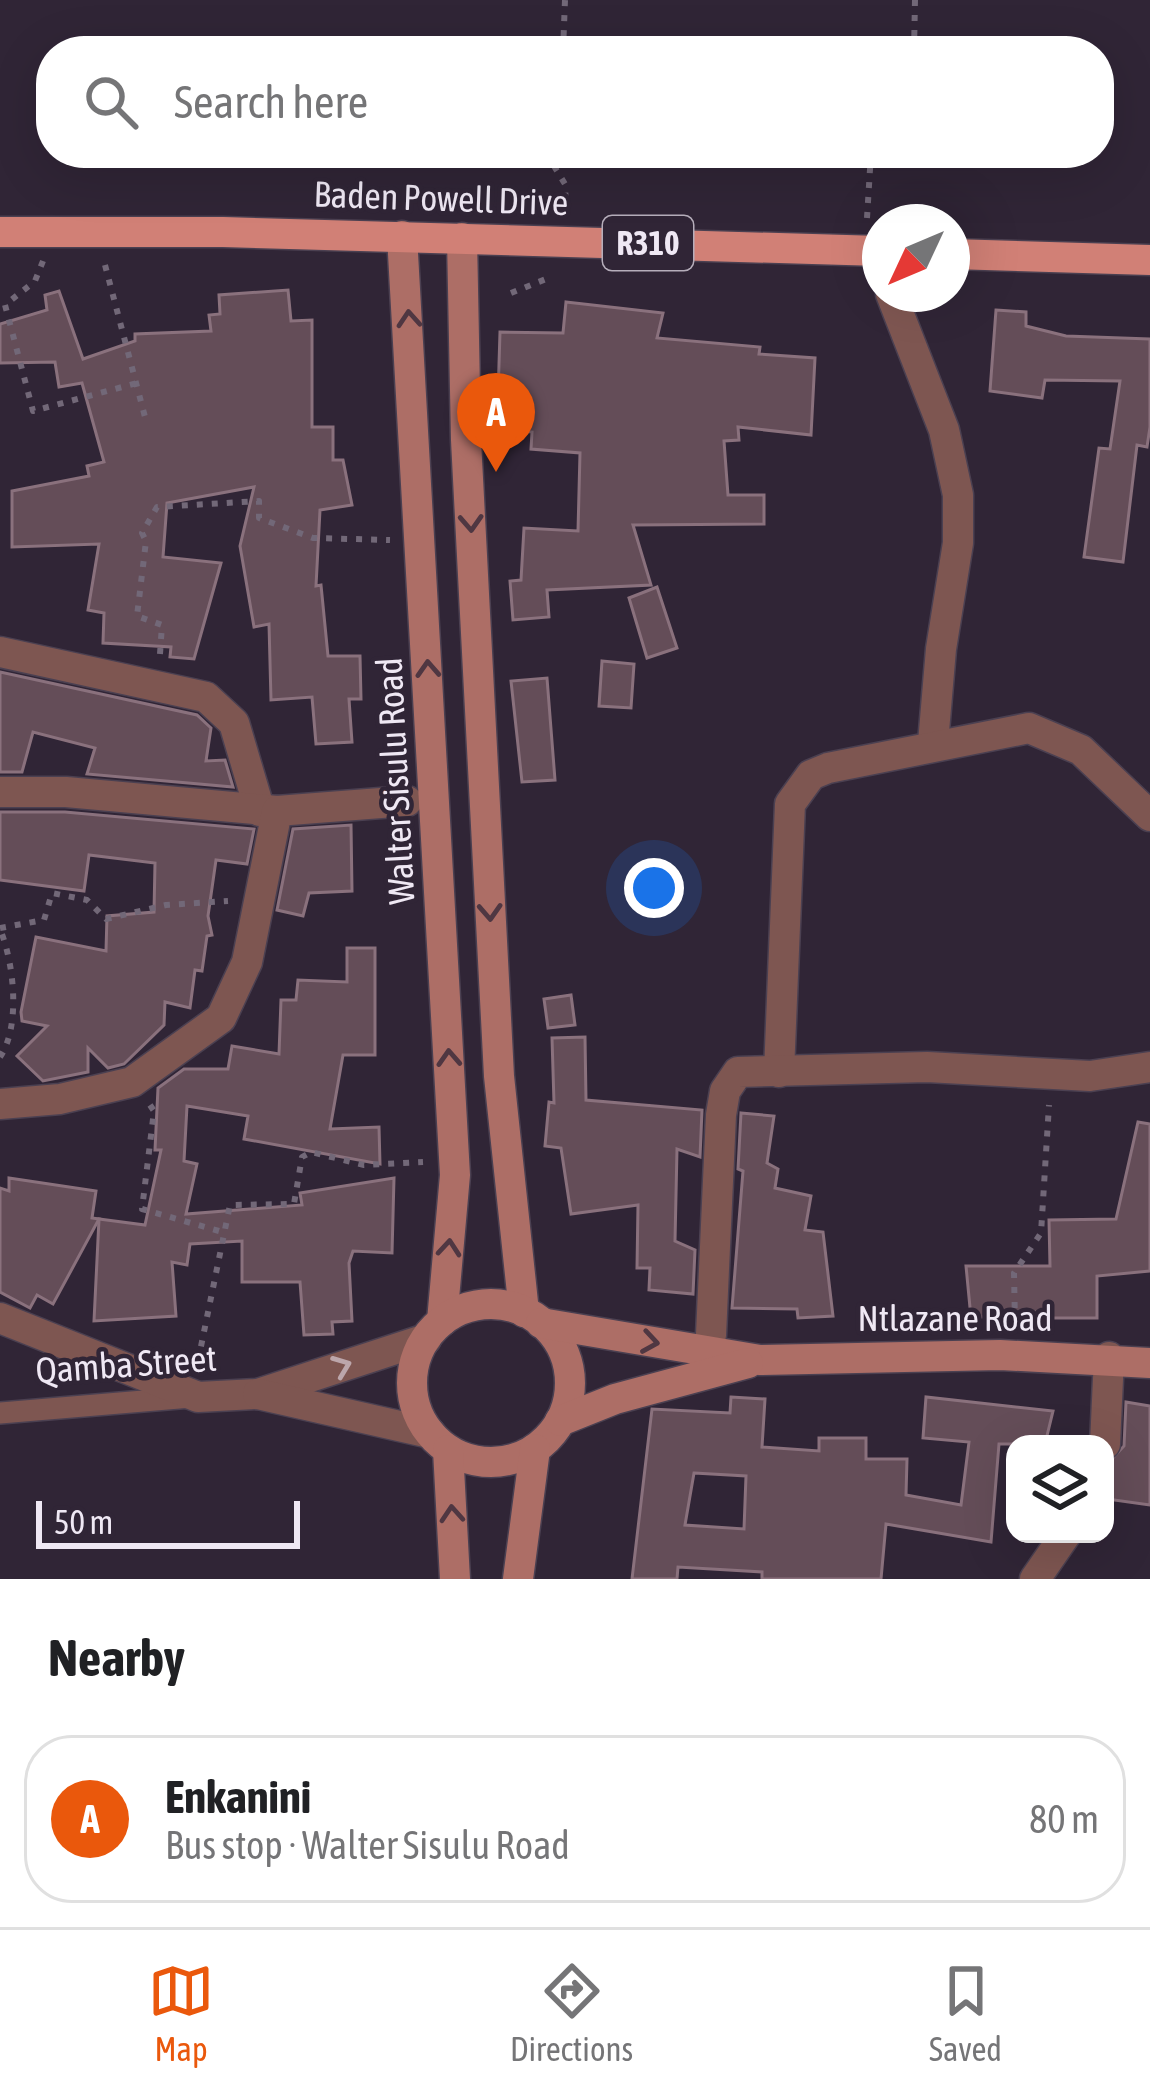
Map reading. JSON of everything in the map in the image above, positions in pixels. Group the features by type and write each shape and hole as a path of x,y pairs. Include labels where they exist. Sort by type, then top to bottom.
{"main road":[{"name":"Baden Powell Drive","path":"0,232 402,236 862,256"},
{"path":"970,255 1150,260"}],"street":[{"name":"Walter Sisulu Road","path":"402,236 455,1175 434,1330"},
{"path":"462,238 466,440 499,1076 533,1317 566,1358 568,1401 560,1421 536,1449 518,1579"},
{"path":"898,312 944,430 958,495 958,543 940,649 933,743"},
{"path":"0,652 206,697 234,723 269,811 247,962 233,999 206,1032 132,1082 60,1099 0,1104"},
{"path":"778,1072 790,804 811,775 933,743 1029,728 1063,739 1150,816"},
{"path":"0,792 66,792 269,811 407,801"},
{"path":"711,1335 725,1090 738,1072 927,1066 1050,1074 1150,1067"},
{"path":"455,1579 439,1441 412,1394 414,1365 434,1330 476,1306 533,1317"},
{"name":"Ntlazane Road","path":"533,1317 760,1360 1109,1357 1150,1363"},
{"path":"0,1318 198,1396"},
{"name":"Qamba Street","path":"258,1394 434,1330"},
{"path":"1105,1435 1109,1357"},
{"name":"Ntlazane Road","path":"560,1421 615,1399 760,1360"},
{"name":"Qamba Street","path":"198,1396 258,1394 439,1441"},
{"path":"439,1441 492,1462 536,1449"},
{"path":"1035,1579 1060,1543"}],"lane":[{"name":"Qamba Street","path":"0,1413 198,1396"}],"path":[{"path":"564,36 565,0"},
{"path":"914,36 915,0"},
{"path":"867,204 870,168"},
{"path":"44,231 43,266 35,281 5,305 33,411 137,383"},
{"path":"99,232 145,418"},
{"path":"511,293 557,276"},
{"path":"164,686 162,625 137,616 146,541 142,533 157,507 259,501 259,518 313,538 393,540"},
{"path":"0,1057 13,1038 8,947 0,928 44,920 52,893 87,900 106,919 166,904 243,902"},
{"path":"1015,1326 1014,1273 1041,1233 1050,1074"},
{"path":"132,1082 154,1111 142,1209 226,1233"},
{"path":"198,1396 199,1348 211,1316 230,1205 294,1204 302,1157 311,1152 364,1165 426,1162"}],"building":[{"path":"288,290 291,321 312,320 312,427 333,427 333,460 343,460 352,505 320,510 316,586 321,585 328,656 360,656 361,699 349,699 352,742 316,744 312,697 271,700 269,624 254,627 240,546 254,487 167,503 163,557 221,563 194,659 170,657 171,647 103,643 104,613 88,610 99,544 12,547 12,491 89,476 87,466 104,462 82,383 59,387 55,362 0,363 0,324 47,310 45,295 59,291 83,359 135,341 135,334 211,331 209,315 220,314 219,295"},
{"path":"566,302 663,313 657,338 760,347 759,354 815,358 811,435 738,427 739,440 724,441 728,495 764,495 764,524 633,525 651,585 547,590 549,617 513,620 510,581 521,580 524,528 578,531 580,453 531,449 532,432 497,429 500,332 563,333"},
{"path":"996,310 1026,312 1026,326 1066,336 1150,339 1150,427 1147,447 1137,445 1123,562 1084,557 1099,448 1110,449 1120,381 1045,380 1042,398 990,391"},
{"path":"657,587 677,648 647,658 629,598"},
{"path":"602,661 634,664 631,708 599,706"},
{"path":"0,672 197,715 211,728 206,761 225,760 233,787 87,774 95,748 33,732 22,772 0,772"},
{"path":"547,678 555,780 522,782 511,681"},
{"path":"0,812 65,812 254,829 247,864 216,860 208,916 212,935 207,936 202,971 195,970 190,1008 165,1002 164,1025 124,1064 108,1068 88,1048 88,1072 43,1081 17,1056 47,1026 22,1021 21,1012 36,937 106,951 107,916 154,912 155,863 89,855 84,891 0,880"},
{"path":"351,825 352,891 309,893 303,916 277,910 293,829"},
{"path":"347,948 375,948 375,1055 343,1055 330,1129 379,1127 380,1164 244,1139 248,1116 187,1106 184,1161 197,1164 186,1214 302,1205 300,1193 394,1178 392,1253 353,1251 349,1263 352,1321 332,1322 333,1334 304,1335 300,1282 242,1282 242,1241 190,1244 187,1265 172,1262 176,1316 94,1321 99,1219 145,1225 161,1150 155,1150 158,1088 184,1069 228,1069 232,1046 279,1054 281,1000 296,1000 298,980 347,982"},
{"path":"571,995 575,1025 548,1028 544,999"},
{"path":"585,1037 586,1100 702,1110 700,1157 677,1149 675,1241 695,1250 693,1294 649,1290 650,1268 637,1268 638,1205 571,1214 561,1148 545,1146 549,1102 554,1103 552,1038"},
{"path":"741,1113 774,1116 767,1163 778,1169 775,1188 811,1196 805,1230 823,1232 833,1316 798,1318 797,1309 732,1308 743,1171 738,1169"},
{"path":"1138,1122 1150,1124 1150,1271 1097,1276 1097,1318 1034,1318 1034,1312 971,1318 966,1266 1050,1266 1049,1220 1116,1219"},
{"path":"9,1178 96,1191 92,1218 99,1219 53,1304 37,1295 30,1308 0,1292 0,1188 9,1191"},
{"path":"731,1397 765,1399 762,1447 819,1451 819,1438 866,1438 866,1459 907,1459 906,1495 961,1505 969,1442 923,1438 926,1397 1053,1411 1047,1435 1006,1435 1006,1444 999,1444 991,1542 886,1524 881,1579 762,1579 762,1572 678,1567 677,1579 632,1579 652,1409 730,1413","holes":["694,1473 746,1476 744,1529 685,1525"]},
{"path":"1126,1402 1150,1406 1150,1505 1114,1500 1114,1457 1124,1446"}],"place":[{"name":"Enkanini","path":"496,472"}]}
